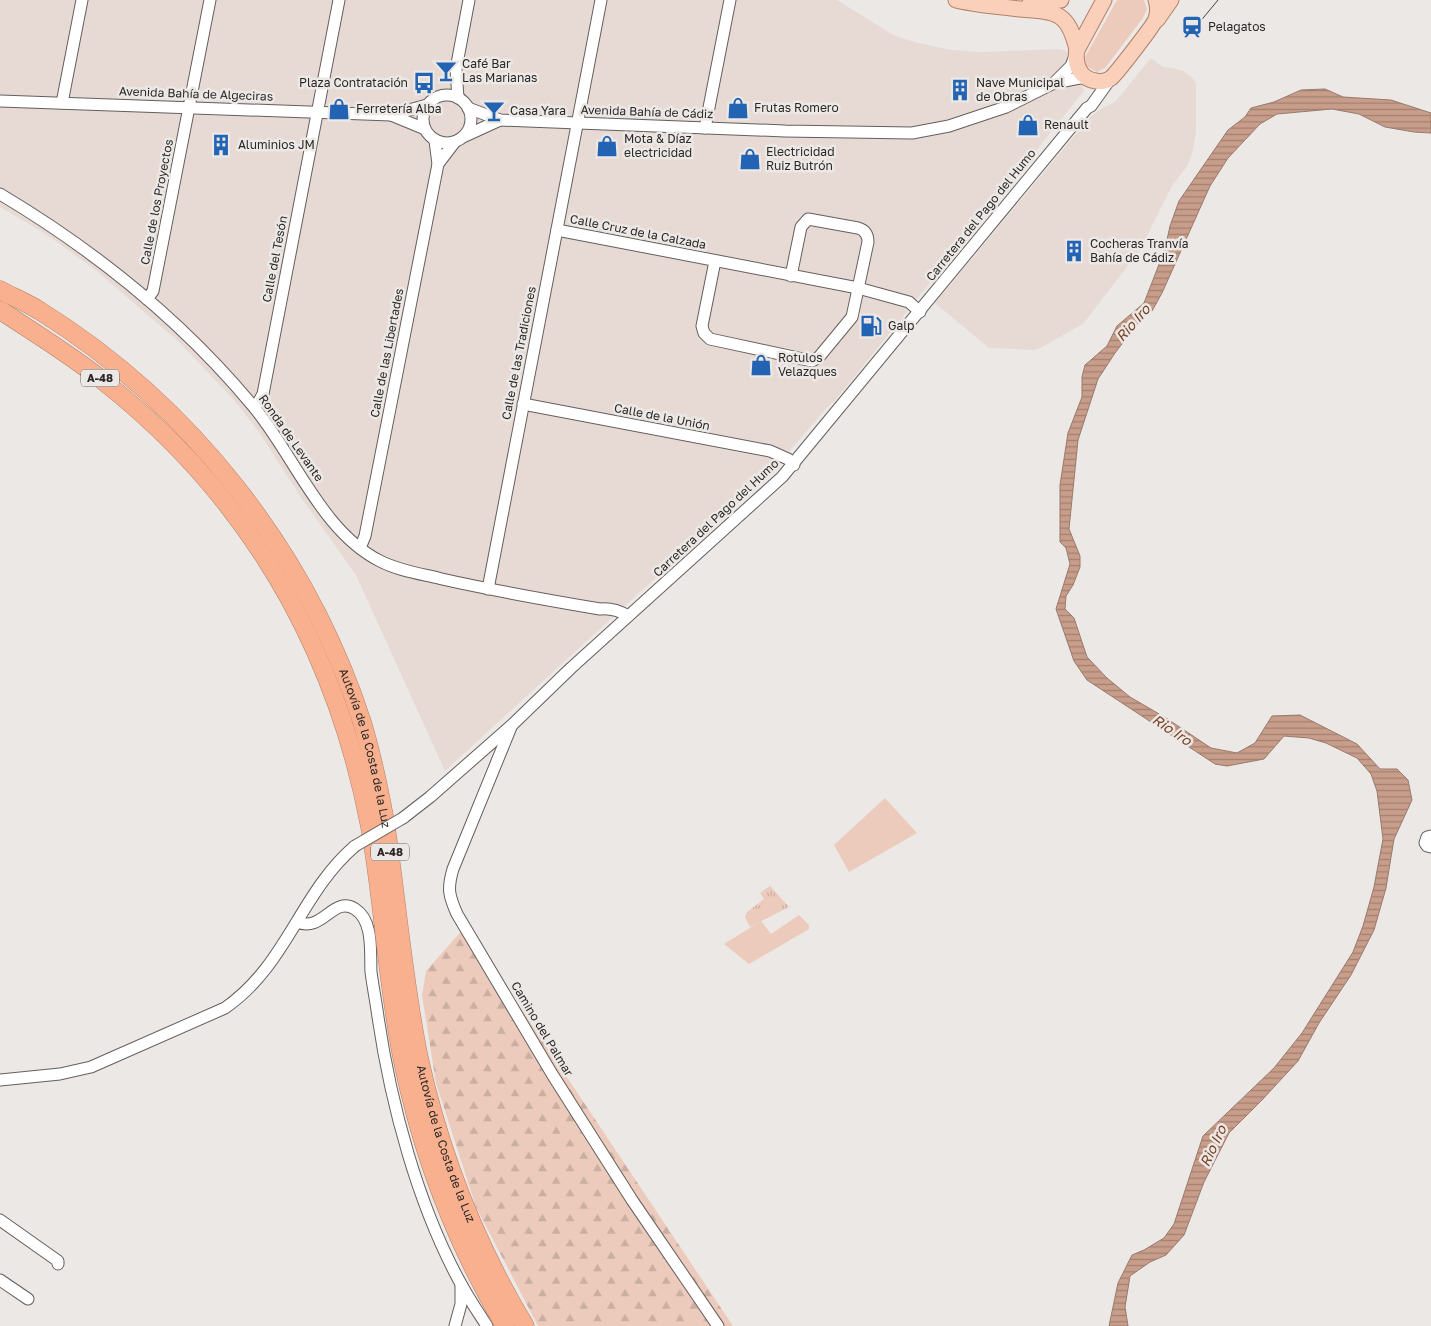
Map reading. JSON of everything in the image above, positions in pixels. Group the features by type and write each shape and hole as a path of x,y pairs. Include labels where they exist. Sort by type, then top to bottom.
{"highway":[{"path":"0,277 26,296 38,309"},
{"name":"Autovía de la Costa de la Luz","path":"0,290 38,309 119,366 151,394 209,454 279,547 300,582 326,633 362,722 380,791 410,1004 421,1064 434,1118 451,1172 471,1221 493,1269 525,1326"},
{"name":"Autovía de la Costa de la Luz","path":"5,316 64,352 107,384 141,413 189,459 232,510 251,536 303,624 335,697 356,765 370,831 392,996 403,1062 418,1123 437,1182 457,1233 505,1326"}],"main road":[{"path":"956,0 983,5 1045,11 1060,16 1070,28 1078,70 1087,79 1098,82 1111,78 1172,0"},
{"path":"1009,7 1061,0"},
{"path":"1076,53 1104,0"},
{"path":"1154,23 1158,11 1156,0"}],"street":[{"path":"62,103 82,0"},
{"name":"Calle de los Proyectos","path":"147,299 153,291 210,0"},
{"name":"Calle del Tesón","path":"255,408 262,394 339,0"},
{"path":"458,98 456,69 469,0"},
{"name":"Calle de las Tradiciones","path":"488,589 601,0"},
{"path":"705,128 730,0"},
{"name":"Avenida Bahía de Cádiz","path":"468,108 500,120 875,134 912,133 949,126 1006,107 1054,83 1071,66 1076,53"},
{"path":"440,96 447,95 458,98 468,108 471,123 465,136 454,143 446,144 435,141 428,135 423,120 427,105 440,96 456,69"},
{"name":"Carretera del Pago del Humo","path":"297,922 318,888 332,870 356,846 402,818 430,797 512,725 613,624 771,488 794,465 1087,108 1091,106 1111,78"},
{"path":"1087,79 1092,92 1087,108"},
{"name":"Avenida Bahía de Cádiz","path":"1054,83 1087,79"},
{"name":"Avenida Bahía de Algeciras","path":"0,101 391,116 425,129"},
{"name":"Avenida Bahía de Algeciras","path":"391,116 427,105"},
{"name":"Avenida Bahía de Cádiz","path":"465,136 500,120"},
{"name":"Calle de las Libertades","path":"360,548 367,526 438,164 435,141"},
{"name":"Calle de las Libertades","path":"438,164 454,143"},
{"name":"Ronda de Levante","path":"0,194 63,234 147,299 177,326 231,380 255,408 305,484 337,527 360,548 380,561 398,568 488,589 600,609 606,608 624,614"},
{"name":"Calle Cruz de la Calzada","path":"715,261 702,326 704,333 710,339 812,361 819,357 852,317 868,238 865,232 858,228 808,219 801,227 791,276"},
{"name":"Calle Cruz de la Calzada","path":"557,230 858,288 909,302 920,312"},
{"name":"Calle de la Unión","path":"523,404 770,451 788,459 794,465"},
{"path":"600,609 613,624"},
{"name":"Camino del Palmar","path":"512,725 452,869 448,888 451,900 457,914 552,1074 632,1200 718,1326"},
{"path":"1431,826 1431,843"},
{"path":"0,1080 60,1074 91,1067 225,1008 242,995 264,973 297,922 303,924 318,922 338,906 348,906 356,910 365,921 369,935 372,973 386,1069 420,1188 441,1244 461,1284 487,1326"},
{"path":"0,1220 58,1261 58,1264"},
{"path":"0,1280 28,1299"},
{"path":"455,1326 461,1304 461,1284"}],"shaded area":[{"path":"0,0 837,0 895,36 918,43 952,50 981,52 1059,49 1069,52 1084,91 904,315 899,325 897,324 833,403 772,471 445,771 356,575 300,496 259,432 235,401 180,343 97,271 46,234 0,207"},
{"path":"1151,58 1163,67 1183,71 1192,77 1196,83 1196,132 1192,154 1187,166 1172,186 1140,250 1083,324 1033,350 989,348 935,303 1090,117 1102,108 1115,102"}],"green space":[{"path":"1117,0 1144,0 1147,9 1143,18 1105,68 1097,72 1086,66 1084,59"},
{"path":"885,798 917,833 849,872 834,845"},
{"path":"770,886 789,907 750,927 745,917 747,912 764,899 760,893"},
{"path":"799,915 809,925 809,929 749,964 724,944 761,921 771,934"},
{"path":"466,926 733,1326 538,1326 476,1207 436,1083 422,995 426,971"}],"water":[{"name":"Rio Iro","path":"1325,89 1343,97 1391,100 1431,113 1431,133 1385,127 1359,114 1332,109 1277,114 1260,124 1228,158 1210,186 1152,311 1141,319 1098,379 1078,440 1069,529 1080,556 1080,567 1073,585 1066,596 1065,609 1074,618 1087,657 1107,678 1130,697 1211,748 1237,753 1255,743 1272,716 1300,715 1357,744 1380,769 1397,769 1408,780 1412,800 1394,839 1386,888 1374,930 1351,975 1319,1023 1298,1061 1229,1133 1204,1182 1184,1235 1166,1255 1150,1262 1130,1276 1125,1307 1128,1326 1109,1326 1118,1283 1132,1255 1164,1238 1174,1224 1203,1136 1274,1068 1302,1033 1353,952 1363,926 1374,887 1383,839 1377,791 1371,774 1357,758 1326,743 1309,738 1284,736 1264,759 1227,766 1215,764 1087,680 1074,661 1056,609 1070,564 1066,548 1060,542 1060,485 1068,433 1082,397 1082,377 1085,365 1107,346 1117,326 1144,303 1165,249 1170,226 1179,201 1228,130 1245,117 1251,108 1274,102 1301,90"}],"tram line":[{"path":"1194,29 1218,0"}],"place":[{"name":"Pelagatos","path":"1192,27"},
{"name":"Café Bar Las Marianas","path":"446,71"},
{"name":"Plaza Contratación","path":"424,83"},
{"name":"Nave Municipal de Obras","path":"960,90"},
{"name":"Frutas Romero","path":"738,108"},
{"name":"Ferretería Alba","path":"339,109"},
{"name":"Casa Yara","path":"494,111"},
{"name":"Renault","path":"1028,125"},
{"name":"Aluminios JM","path":"221,145"},
{"name":"Mota & Díaz electricidad","path":"607,146"},
{"name":"Electricidad Ruiz Butrón","path":"750,159"},
{"name":"Cocheras Tranvía Bahía de Cádiz","path":"1074,251"},
{"name":"Galp","path":"871,326"},
{"name":"Rotulos Velazques","path":"761,365"}]}
